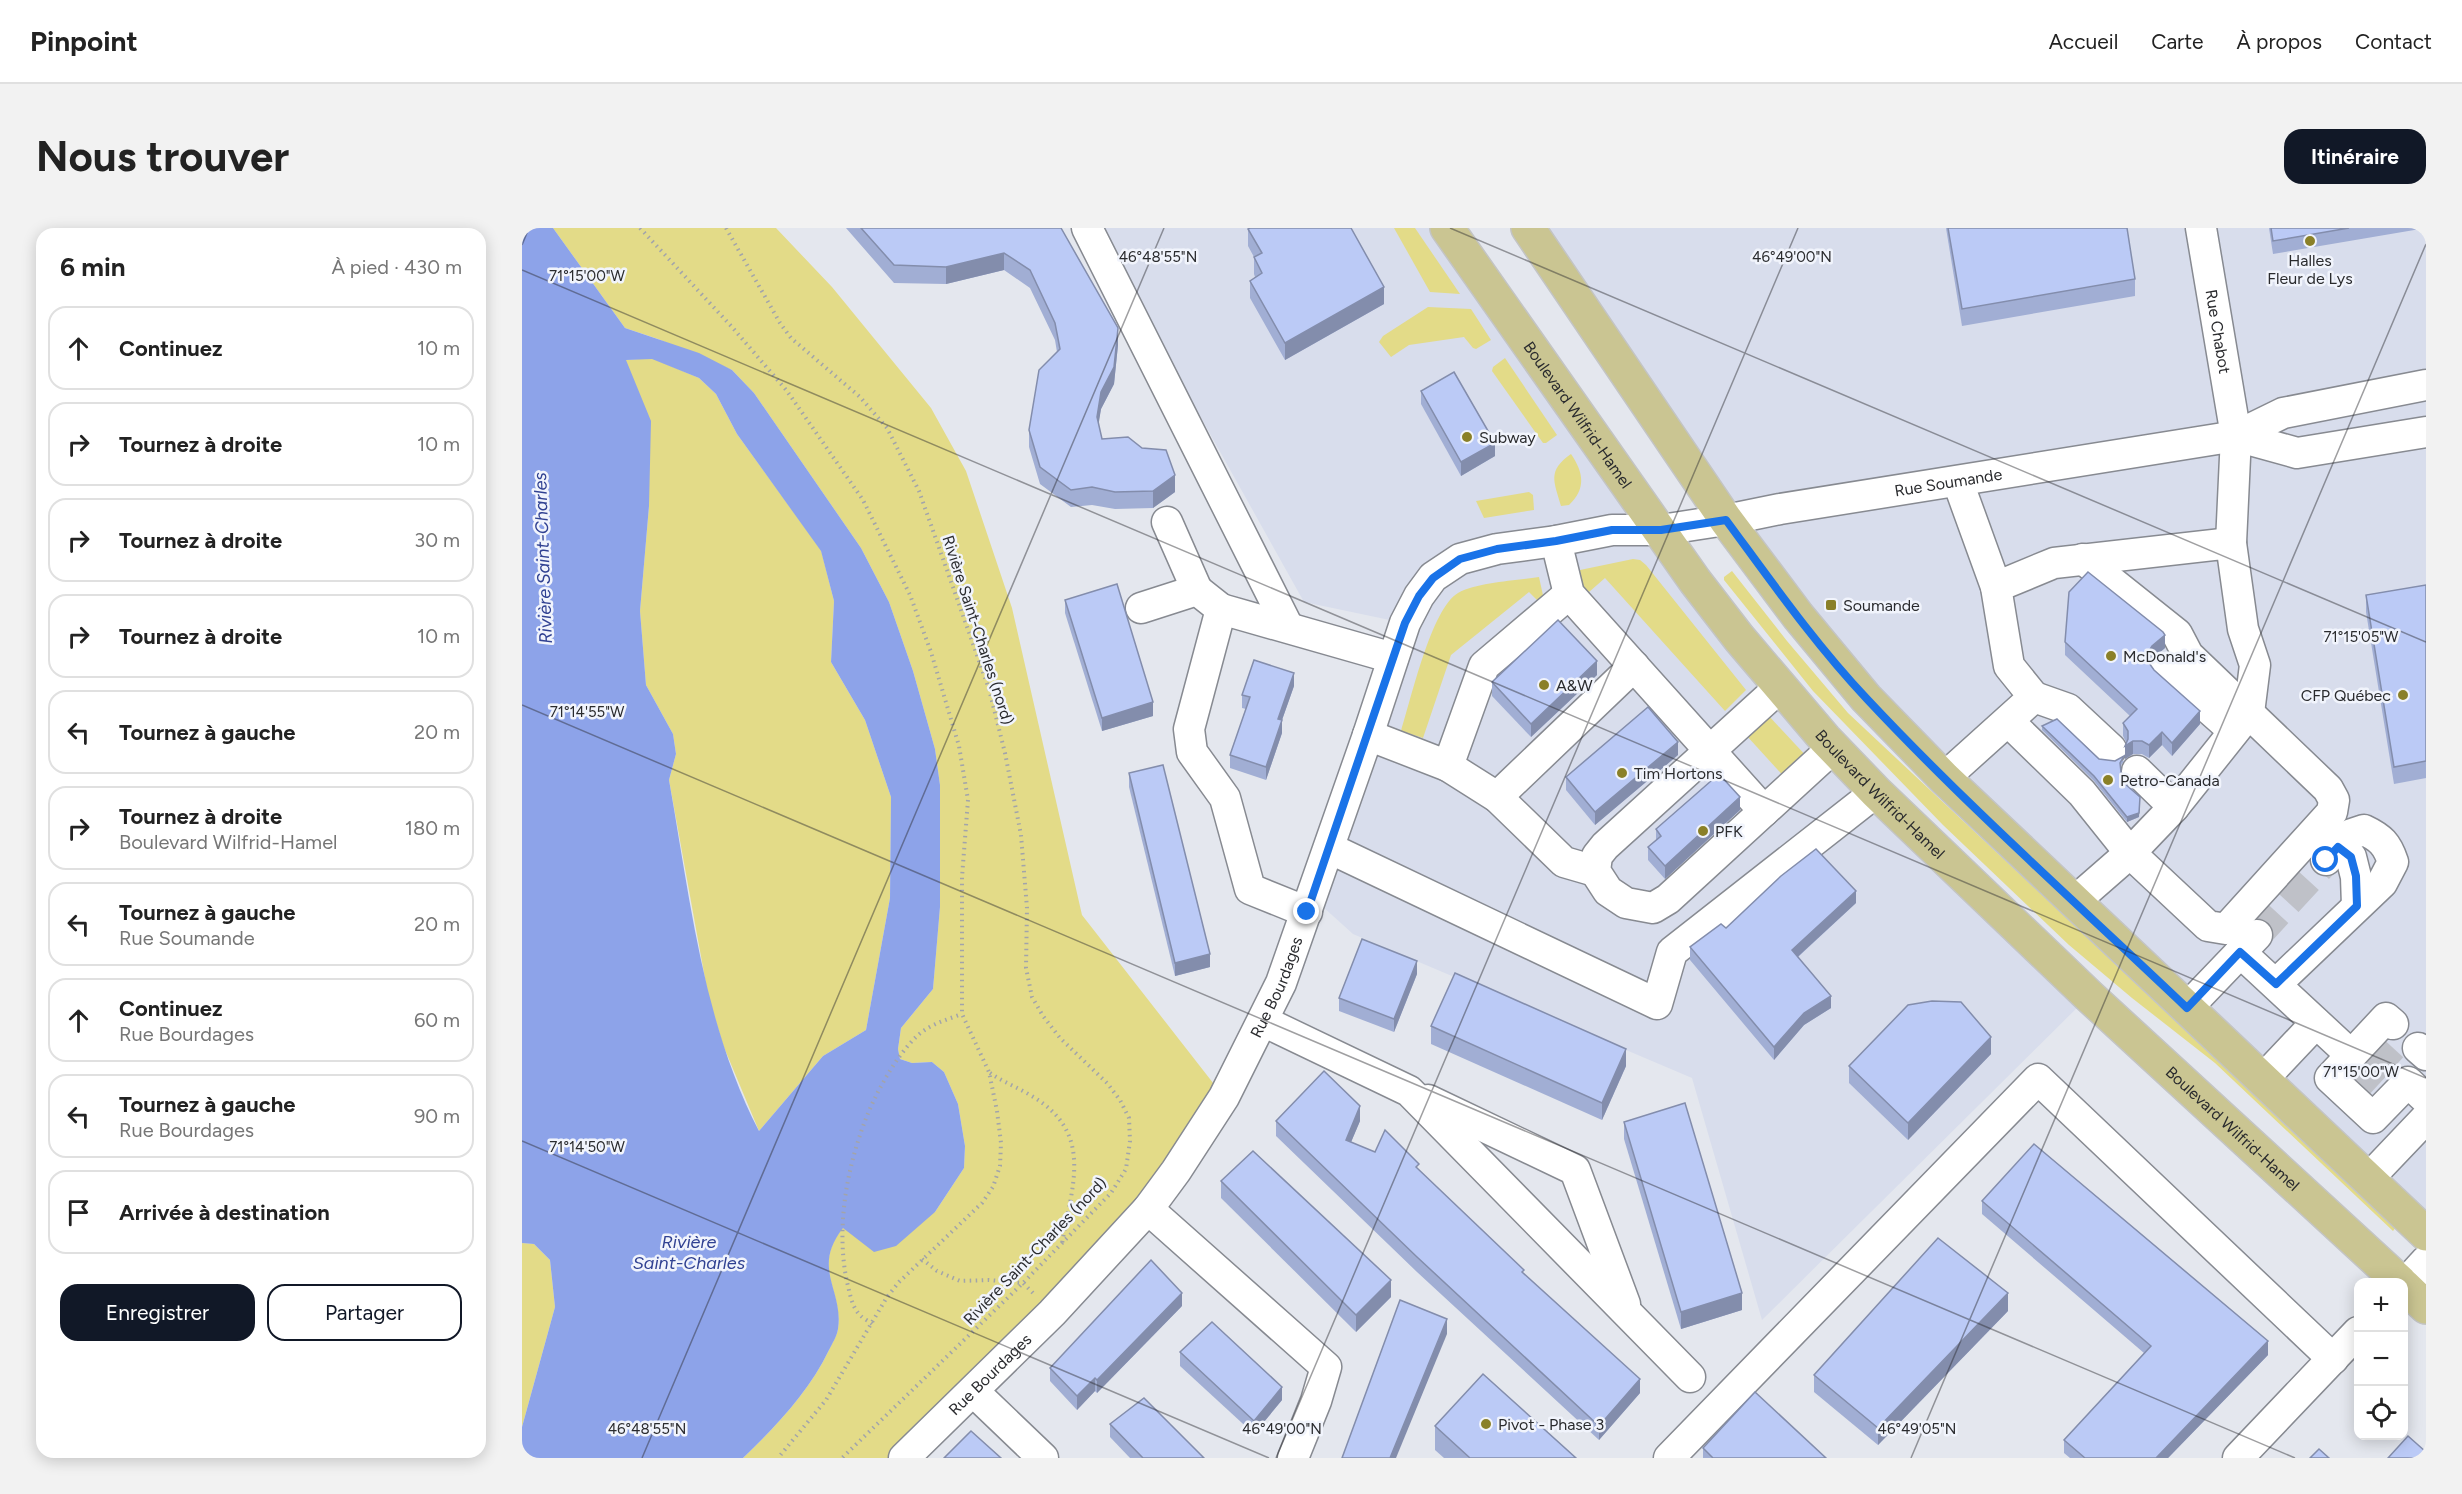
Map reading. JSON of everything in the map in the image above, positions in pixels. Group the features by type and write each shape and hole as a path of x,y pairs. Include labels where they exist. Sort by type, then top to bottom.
{"main road":[{"name":"Boulevard Wilfrid-Hamel","path":"1447,228 1695,581 1779,687 1833,748 2089,996 2395,1278"},
{"path":"1528,228 1726,520 1798,616 1866,698 1944,778 2426,1234"},
{"name":"Boulevard Wilfrid-Hamel","path":"2408,1290 2426,1307"}],"street":[{"path":"1087,228 1288,627"},
{"name":"Rue Chabot","path":"2201,228 2236,436 2231,543 2243,628 2255,664 2245,709"},
{"name":"Rue Soumande","path":"1661,530 2236,436 2283,413 2426,385"},
{"name":"Rue Soumande","path":"2236,436 2297,453 2426,432"},
{"path":"1958,482 1996,587 2008,666 2034,698 2068,709 2079,754"},
{"path":"1167,522 1197,590 1221,609 1393,658"},
{"name":"Rue Bourdages","path":"904,1458 1052,1313 1148,1209 1176,1171 1224,1097 1281,983 1405,623 1419,596 1433,578 1460,559 1497,549 1612,530 1661,530"},
{"path":"1556,541 1569,594 1764,811"},
{"path":"1996,587 2054,563 2231,543"},
{"path":"2083,559 2177,634 2188,655 2328,789 2334,800 2332,812 2226,929 2208,926 2130,853 2125,794"},
{"path":"1141,608 1197,590"},
{"path":"1448,766 1484,666 1569,594"},
{"path":"1221,609 1189,729 1192,752 1225,798 1250,889 1307,912"},
{"path":"1497,797 1634,666"},
{"path":"2165,670 2245,709"},
{"path":"1779,687 1711,752 1605,846 1597,856 1595,871 1608,891 1626,903 1653,908 1668,900 1833,748"},
{"path":"1944,778 2034,698"},
{"path":"2075,901 2130,853 2174,807 2245,709"},
{"path":"2008,721 2079,754 2125,794 2174,807"},
{"path":"1368,735 1448,766 1497,797 1564,862 1595,871"},
{"path":"1329,848 1657,1005 1672,952 1876,792"},
{"path":"2276,984 2382,883 2393,862 2389,848 2381,838 2364,830 2349,835 2332,854 2351,857 2356,876 2357,906"},
{"path":"2187,1008 2248,943 2276,984 2316,1023 2357,1055"},
{"path":"2393,1024 2386,1018 2357,1055 2330,1078 2373,1118 2409,1077"},
{"path":"1263,1021 1575,1170 1629,1315"},
{"path":"2263,1079 2316,1023"},
{"path":"1670,1458 2038,1079 2333,1359"},
{"path":"1409,1091 1690,1377"},
{"path":"2368,1179 2426,1118"},
{"path":"1148,1209 1326,1366 1316,1401 1293,1458"},
{"path":"2408,1278 2426,1261"},
{"path":"2238,1458 2354,1336"},
{"path":"973,1391 1043,1458"}],"path":[{"path":"640,228 732,327 787,391 863,500 909,596 932,652 959,746 969,800 962,877 962,1014 989,1072 998,1111 1001,1143 999,1166 993,1187 982,1203 922,1259 887,1297 826,1400 778,1458"},
{"name":"Rivière Saint-Charles (nord)","path":"726,228 780,323 791,338 860,397 887,428 919,491 989,689 1005,753 1021,835 1027,908 1026,968 1032,997 1060,1038 1107,1083 1120,1100 1129,1118 1130,1141 1126,1169 1111,1193 1023,1283 842,1458"},
{"path":"872,1324 860,1315 851,1299 842,1249 844,1214 853,1162 864,1122 877,1094 917,1036 933,1024 962,1014"},
{"path":"989,1072 1010,1086 1031,1095 1058,1117 1068,1129 1076,1177 1062,1244"},
{"path":"922,1259 937,1271 960,1281 1023,1283"}],"shaded area":[{"path":"553,228 776,228 832,287 931,408 966,471 1012,608 1082,915 1224,1097 1176,1171 904,1458 743,1458 802,1394 836,1337 838,1315 830,1279 829,1255 843,1227 854,1235 935,1212 964,1168 965,1146 958,1104 944,1072 932,1062 912,1063 900,1059 898,1049 901,1028 933,989 940,907 940,785 935,749 913,671 889,602 861,548 754,393 732,370 658,339 625,328"},
{"path":"1095,228 1447,228 1695,581 2089,996 1762,1320 1692,1078 1353,934 1312,897 1404,623 1304,602"},
{"path":"1394,228 1415,228 1460,294 1430,292"},
{"path":"1528,228 2426,228 2426,1234 1909,740"},
{"path":"1428,307 1471,309 1491,340 1476,349 1464,337 1409,345 1391,357 1379,342 1383,336"},
{"path":"652,358 699,378 716,394 737,434 821,550 834,601 831,662 865,720 891,797 890,898 866,1030 823,1056 759,1131 723,1045 708,995 669,780 676,754 673,734 646,685 640,611 649,506 625,360"},
{"path":"1505,358 1557,435 1546,443 1543,443 1492,371 1493,367"},
{"path":"1571,454 1581,474 1581,487 1569,505 1561,506 1555,483 1555,471"},
{"path":"1529,492 1533,495 1534,510 1484,518 1476,501"},
{"path":"1633,559 1640,560 1646,565 1746,690 1725,711 1605,578 1589,592 1582,585 1580,570"},
{"path":"1732,571 1848,713 2396,1227 2393,1231 2215,1063 2069,945 1943,825 1813,691 1724,580 1724,577"},
{"path":"1539,577 1544,600 1539,602 1529,592 1451,655 1423,738 1401,731 1423,656 1439,617 1448,602 1458,593 1476,586"},
{"path":"1768,715 1809,759 1787,780 1746,735"},
{"path":"522,1243 534,1244 550,1260 555,1307 522,1427"}],"water":[{"name":"Rivière Saint-Charles","path":"522,228 553,228 625,328 699,353 732,370 754,393 861,548 889,602 913,671 935,749 940,785 940,907 933,989 901,1028 898,1049 900,1059 912,1063 932,1062 944,1072 958,1104 965,1146 964,1168 935,1212 896,1246 874,1252 843,1228 834,1243 829,1268 839,1315 836,1337 802,1394 743,1458 522,1458 522,1427 555,1307 550,1260 534,1244 522,1243","holes":["652,359 699,378 716,394 737,434 821,551 834,601 831,662 865,720 891,797 890,898 866,1030 823,1056 759,1131 740,1090 711,1004 692,914 669,780 676,754 673,734 646,685 640,611 649,506 651,421 626,360"]}],"building":[{"path":"861,228 1061,228 1118,328 1114,367 1101,392 1097,417 1102,439 1128,437 1142,448 1166,450 1175,475 1153,491 1115,492 1092,487 1071,490 1040,467 1029,430 1039,370 1060,349 1055,323 1030,270 1004,253 946,267 894,265"},
{"path":"1351,228 1384,287 1285,343 1250,281 1262,273 1254,257 1262,253 1248,229"},
{"path":"1948,228 2127,228 2135,279 1962,309"},
{"path":"2271,228 2349,228 2273,241"},
{"path":"1454,372 1495,443 1461,462 1421,391"},
{"path":"2088,572 2165,635 2152,646 2146,656 2149,663 2200,711 2172,743 2162,732 2149,745 2142,741 2133,741 2125,746 2128,731 2123,723 2137,709 2065,642 2069,592"},
{"path":"1117,584 1153,702 1102,718 1065,600"},
{"name":"CFP Québec","path":"2426,585 2426,761 2394,767 2366,595"},
{"name":"A&W","path":"1558,620 1597,661 1531,724 1492,682"},
{"path":"1254,660 1294,673 1278,719 1282,720 1266,767 1230,755 1250,697 1242,695"},
{"name":"Tim Hortons","path":"1648,707 1678,742 1595,812 1566,777"},
{"path":"2057,719 2099,759 2115,761 2124,756 2120,763 2125,779 2123,782 2140,797 2139,813 2127,817 2094,776 2042,726"},
{"path":"1163,765 1210,954 1175,963 1129,773"},
{"path":"1719,774 1740,797 1665,866 1648,847 1661,836 1656,829"},
{"path":"1816,849 1856,891 1792,950 1831,996 1804,1013 1774,1047 1690,947 1721,924 1726,928 1781,876"},
{"path":"1362,939 1417,961 1394,1019 1339,998"},
{"path":"1455,973 1626,1049 1602,1103 1431,1026"},
{"path":"1932,1001 1961,1002 1991,1037 1908,1123 1849,1066 1908,1005"},
{"path":"1324,1071 1360,1106 1346,1140 1375,1152 1385,1130 1419,1164 1416,1167 1524,1270 1522,1272 1640,1379 1599,1426 1417,1257 1276,1121"},
{"path":"1685,1103 1742,1293 1681,1312 1624,1122"},
{"path":"2034,1144 2268,1341 2156,1458 2085,1458 2064,1440 2151,1346 1982,1201"},
{"path":"1253,1151 1391,1280 1356,1315 1221,1181"},
{"path":"1938,1238 2008,1293 1878,1428 1814,1375"},
{"path":"1151,1260 1182,1293 1097,1380 1095,1378 1077,1396 1050,1368"},
{"path":"1400,1300 1447,1319 1390,1458 1342,1458"},
{"path":"1212,1322 1282,1387 1254,1421 1180,1352"},
{"path":"1483,1374 1576,1458 1470,1458 1435,1426"},
{"path":"1755,1392 1826,1458 1713,1458 1703,1448"},
{"path":"1144,1398 1204,1458 1143,1458 1110,1424"},
{"path":"971,1431 1001,1458 944,1458"},
{"path":"2408,1436 2426,1452 2426,1458 2388,1458 2404,1440 2408,1440"},
{"path":"2319,1449 2329,1458 2310,1458"}],"tunnel":[{"path":"2257,935 2326,860"},
{"path":"2371,1048 2397,1072"},
{"path":"2353,1068 2378,1091"}],"place":[{"name":"Halles Fleur de Lys","path":"2310,241"},
{"name":"Subway","path":"1467,437"},
{"name":"Soumande","path":"1831,605"},
{"name":"McDonald's","path":"2111,656"},
{"name":"A&W","path":"1544,685"},
{"name":"CFP Québec","path":"2403,695"},
{"name":"Tim Hortons","path":"1622,773"},
{"name":"Petro-Canada","path":"2108,780"},
{"name":"PFK","path":"1703,831"},
{"name":"Pivot - Phase 3","path":"1486,1424"}],"route":[{"path":"1307,912 1405,623 1419,596 1433,578 1460,559 1497,549 1612,530 1661,530 1726,520 1798,616 1866,698 1944,778 2187,1008 2240,952 2276,984 2357,906 2356,876 2351,857 2338,847 2326,860"}]}
